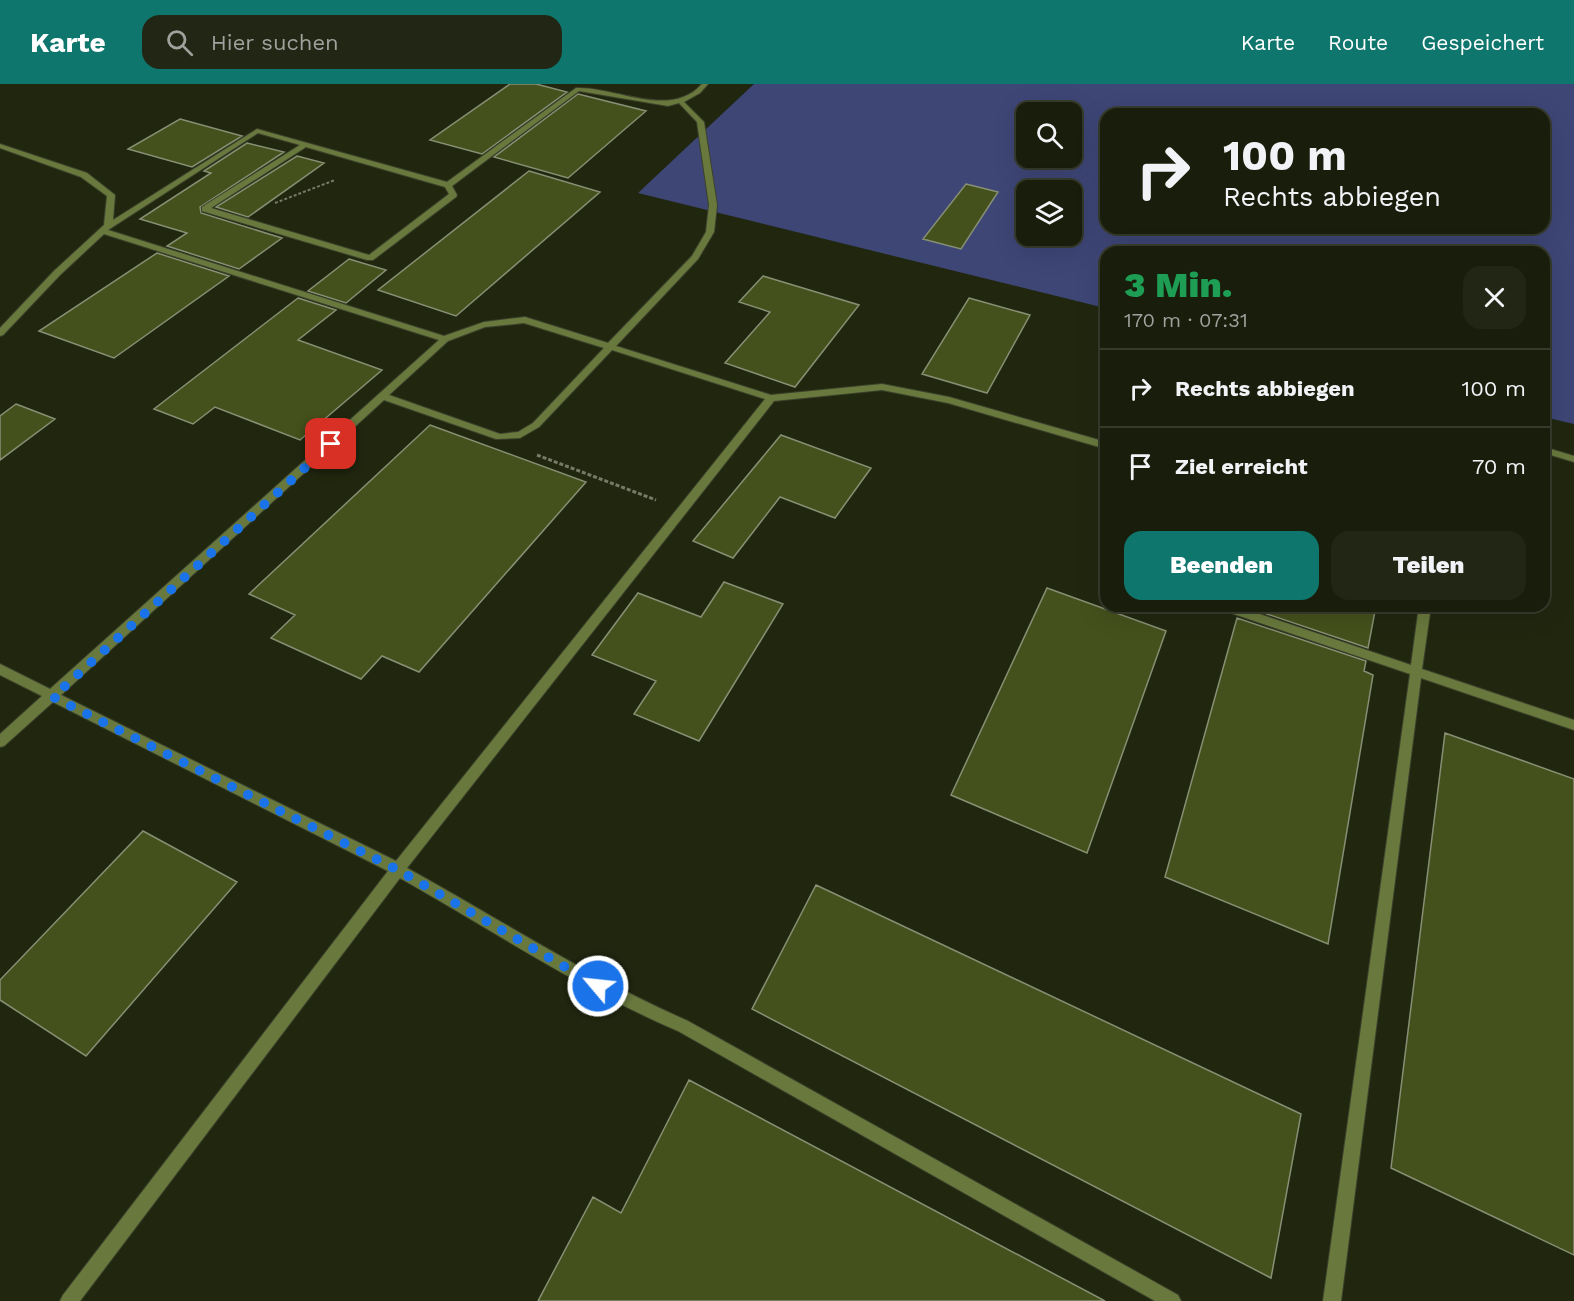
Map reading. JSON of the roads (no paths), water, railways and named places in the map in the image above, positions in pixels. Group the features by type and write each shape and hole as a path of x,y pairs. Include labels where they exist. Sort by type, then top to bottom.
{"lane":[{"path":"448,185 578,89 668,104 681,102 702,90 705,84"},
{"path":"383,396 499,436 520,435 536,425 694,257 710,232 713,205 700,122 681,102"},
{"path":"0,333 57,273 105,229 257,131 448,185 453,195 370,258 205,209 305,145"},
{"path":"0,146 84,175 111,195 105,229"},
{"path":"105,229 444,339"},
{"path":"0,742 53,697 444,339 476,325 501,320 525,320 771,398 882,387 949,400 1100,444"},
{"path":"69,1301 398,870 771,398"},
{"path":"1550,452 1574,459"},
{"path":"1240,612 1574,724"},
{"path":"1332,1301 1424,612"},
{"path":"0,669 398,870 563,967 650,1013 683,1026 1172,1301"}]}
